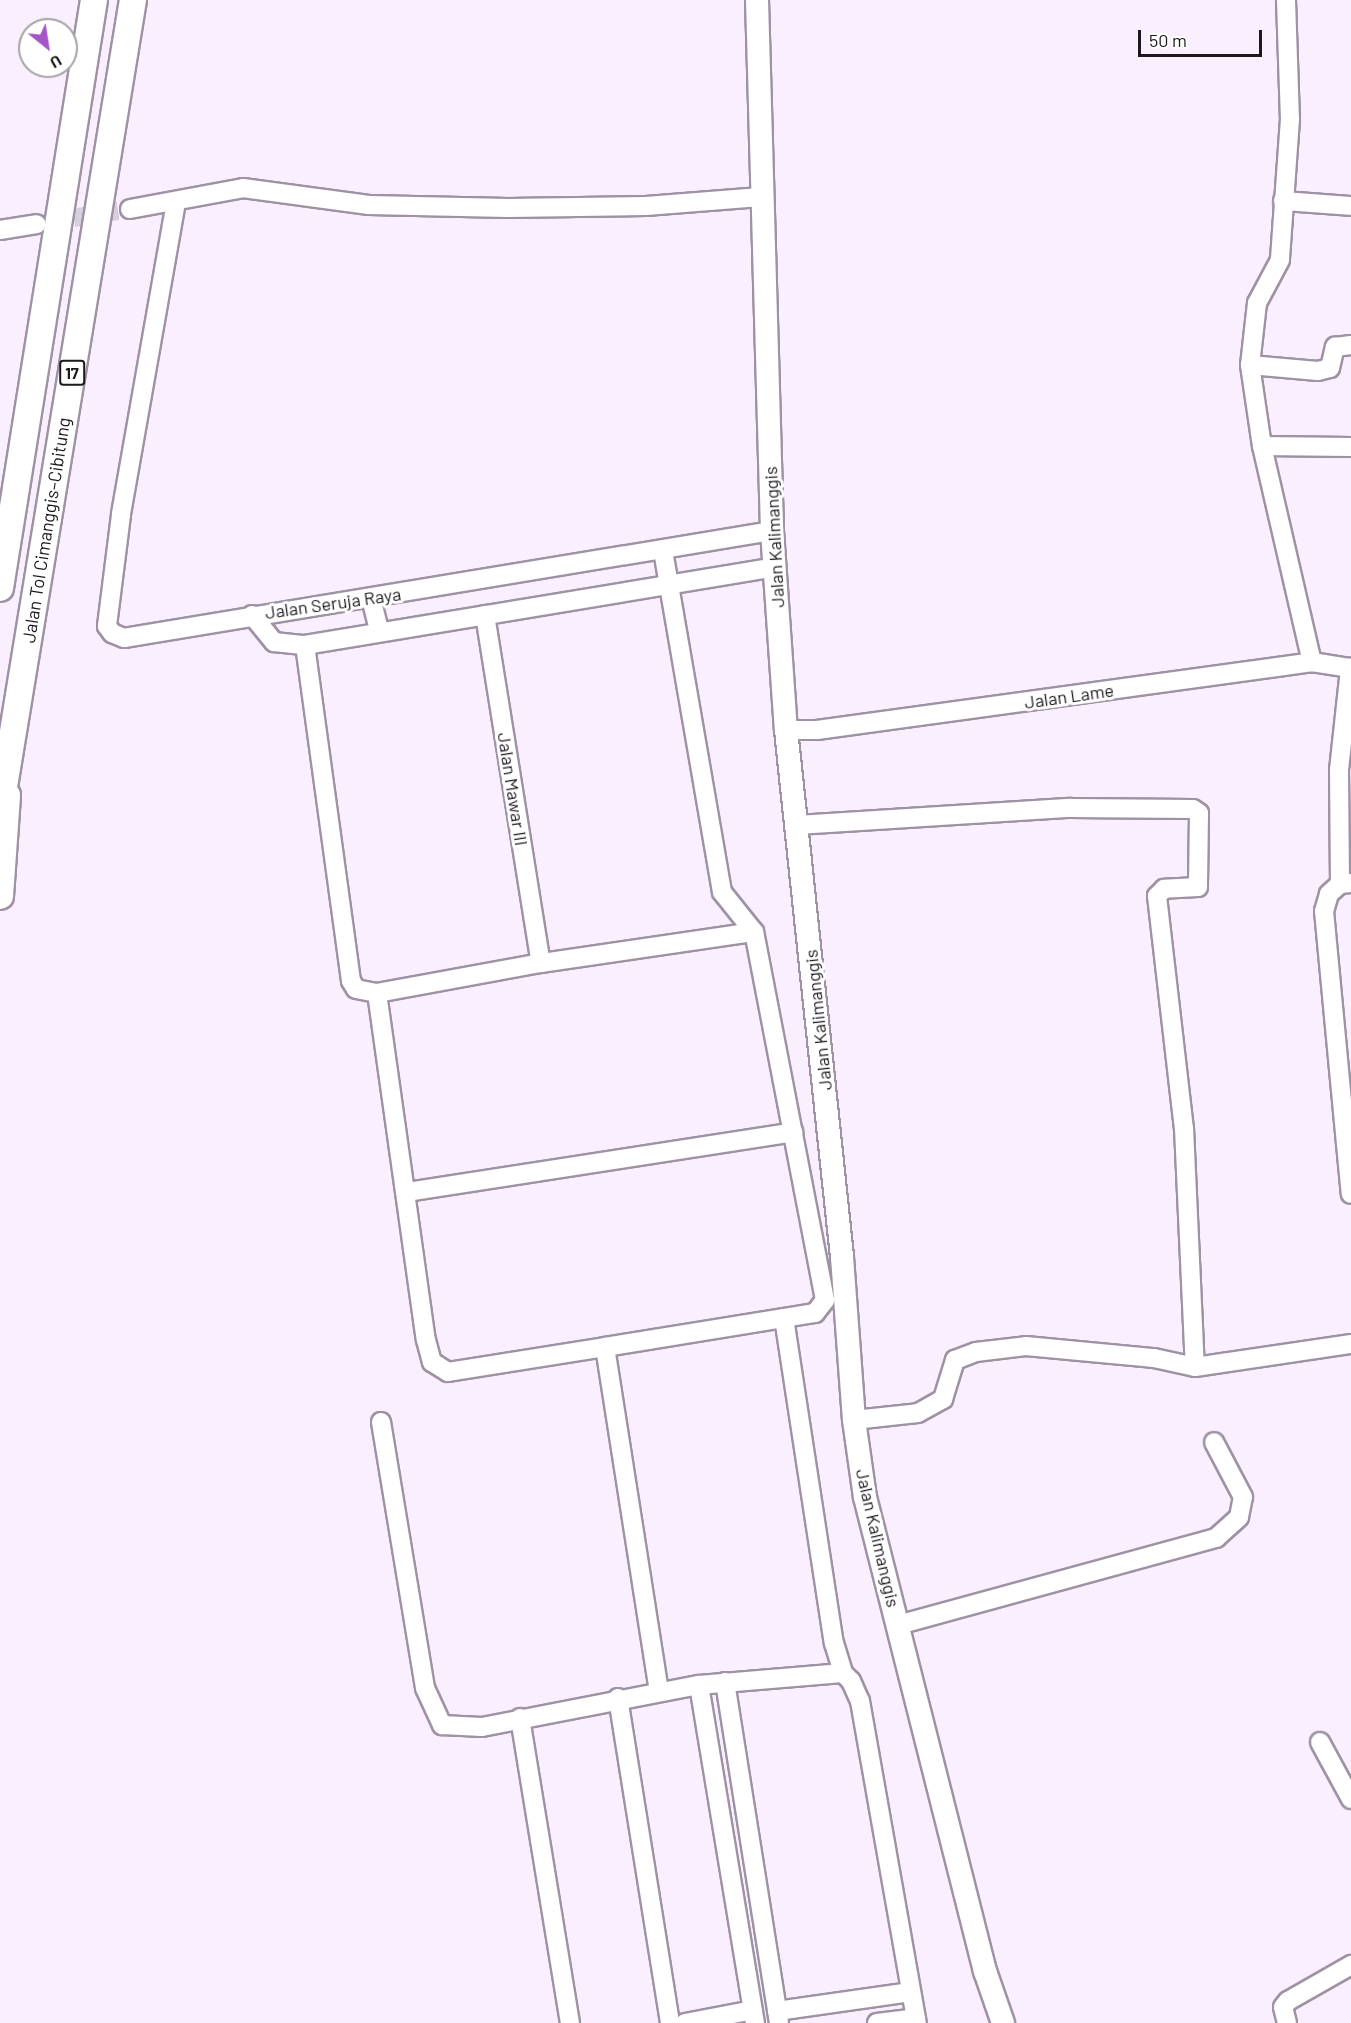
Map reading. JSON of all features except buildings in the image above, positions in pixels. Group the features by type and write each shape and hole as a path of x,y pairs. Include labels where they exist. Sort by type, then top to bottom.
{"highway":[{"name":"Jalan Tol Cimanggis–Cibitung","path":"0,588 94,0"},
{"name":"Jalan Tol Cimanggis–Cibitung","path":"0,811 133,0"},
{"path":"0,896 10,746"}],"main road":[{"name":"Jalan Kalimanggis","path":"757,0 761,197 774,567 786,730 842,1257 854,1420 865,1497 982,1960 1003,2023"}],"street":[{"path":"1286,0 1290,119 1280,260 1257,303 1250,365 1262,446 1312,662"},
{"path":"130,209 243,188 369,205 508,208 646,206 761,197"},
{"path":"1283,201 1351,206"},
{"path":"176,202 121,515 107,626 124,638 252,615"},
{"path":"0,230 37,224"},
{"path":"1250,365 1318,371 1330,368 1335,347 1351,345"},
{"path":"1262,446 1351,447"},
{"name":"Jalan Seruja Raya","path":"252,615 663,551 772,531"},
{"path":"377,993 407,1192 426,1341 432,1362 448,1372 815,1313 825,1300 754,932 722,892 663,551"},
{"name":"Jalan Seruja Raya","path":"252,615 274,642 305,645 774,567"},
{"path":"370,598 379,631"},
{"name":"Jalan Mawar III","path":"485,615 541,963"},
{"path":"305,645 351,981 363,993 377,993 541,963 754,932"},
{"name":"Jalan Lame","path":"786,730 817,730 1312,662 1350,668"},
{"path":"1350,668 1340,770 1345,884 1329,894 1324,911 1351,1194"},
{"path":"797,825 1070,808 1193,809 1199,813 1198,887 1164,889 1157,896 1184,1128 1195,1367"},
{"path":"407,1192 793,1132"},
{"path":"784,1318 834,1643 843,1673 851,1682 860,1701 916,2021 877,2023"},
{"path":"854,1420 918,1413 943,1399 955,1360 976,1352 1026,1346 1155,1358 1195,1367 1351,1344"},
{"path":"605,1347 659,1691"},
{"path":"381,1422 425,1688 435,1717 451,1728 482,1727 618,1698 699,1685 843,1673"},
{"path":"898,1625 1216,1538 1239,1517 1244,1497 1214,1442"},
{"path":"724,1682 778,2017 911,1992"},
{"path":"685,2023 754,2016 699,1685"},
{"path":"618,1698 670,2023"},
{"path":"520,1718 570,2023"},
{"path":"1320,1742 1351,1799"},
{"path":"742,1946 766,1942"},
{"path":"1287,2023 1282,2016 1288,2001 1351,1965"}],"tunnel":[{"path":"47,222 130,209"}]}
